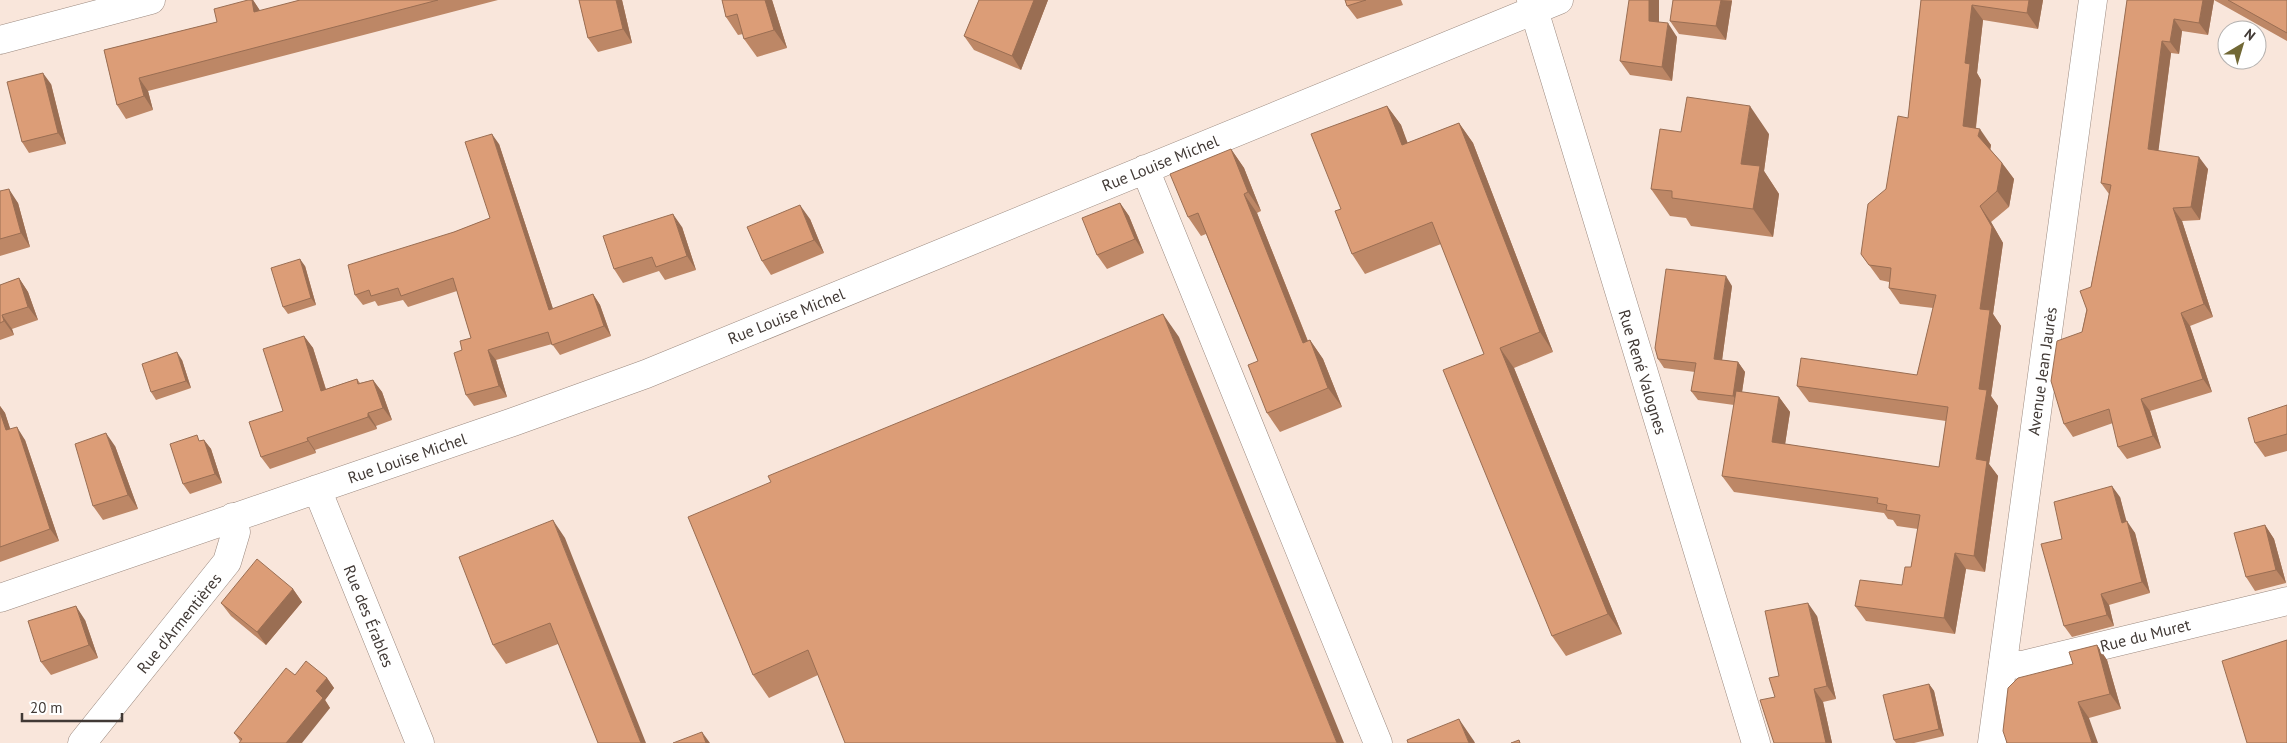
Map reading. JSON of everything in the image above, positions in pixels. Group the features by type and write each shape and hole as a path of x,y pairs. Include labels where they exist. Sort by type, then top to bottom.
{"street":[{"path":"0,40 151,0"},
{"name":"Rue Louise Michel","path":"0,598 646,374 1145,169 1532,5 1558,0"},
{"name":"Avenue Jean Jaurès","path":"1992,743 2092,0"},
{"name":"Rue René Valognes","path":"1532,5 1756,743"},
{"path":"1145,169 1378,743"},
{"name":"Rue des Érables","path":"317,489 420,743"},
{"name":"Rue d'Armentières","path":"82,743 227,562 236,532 233,517"},
{"name":"Rue du Muret","path":"2003,664 2022,666 2287,601"}],"building":[{"path":"252,0 254,12 300,0 438,0 139,78 144,96 117,105 104,50 217,22 214,9"},
{"path":"579,0 616,0 623,29 588,38"},
{"path":"722,0 765,0 774,30 744,39 737,14 726,17"},
{"path":"979,0 1034,0 1012,56 964,36"},
{"path":"1345,0 1366,0 1347,6"},
{"path":"1629,0 1649,0 1649,21 1668,23 1662,67 1620,61"},
{"path":"1673,0 1721,0 1716,26 1670,21"},
{"path":"1921,0 2029,0 2027,13 1972,5 1965,63 1970,64 1963,126 1980,129 1978,136 2002,163 1997,191 1980,206 1992,227 1980,309 1990,310 1979,389 1987,390 1976,459 1987,461 1974,556 1955,553 1944,618 1855,606 1860,580 1902,585 1905,567 1911,567 1920,515 1886,510 1887,505 1877,503 1878,498 1722,476 1736,391 1779,397 1772,442 1939,467 1948,407 1797,386 1801,358 1917,375 1936,295 1889,288 1891,268 1869,265 1861,254 1868,204 1886,189 1898,116 1908,118"},
{"path":"2127,0 2203,0 2199,23 2174,19 2170,42 2162,41 2148,149 2199,157 2191,207 2173,208 2204,304 2181,313 2203,379 2141,399 2153,436 2118,447 2109,409 2064,424 2051,381 2057,341 2082,332 2087,310 2080,291 2091,287 2111,185 2101,183"},
{"path":"2228,0 2287,0 2287,33 2267,22 2267,20"},
{"path":"43,73 58,133 22,142 7,82"},
{"path":"1687,97 1750,106 1741,164 1760,166 1753,209 1672,198 1672,191 1651,189 1660,129 1681,132"},
{"path":"1387,106 1402,145 1459,123 1540,332 1500,348 1608,614 1552,636 1443,370 1484,354 1432,222 1352,254 1335,211 1341,209 1311,134"},
{"path":"492,134 549,310 593,294 604,326 552,345 548,332 488,350 499,386 466,395 454,353 462,350 460,341 471,338 453,278 401,296 398,288 371,296 369,290 355,295 348,265 454,232 490,218 465,142"},
{"path":"1231,149 1248,192 1244,194 1303,343 1310,340 1328,388 1267,413 1248,365 1258,361 1198,213 1188,217 1170,174"},
{"path":"9,189 21,233 0,239 0,191"},
{"path":"1120,203 1135,239 1097,255 1082,218"},
{"path":"800,205 814,240 762,261 747,227"},
{"path":"673,214 687,256 656,267 652,257 614,269 603,236"},
{"path":"300,259 311,298 283,307 271,268"},
{"path":"1666,269 1726,276 1714,359 1738,362 1733,396 1691,391 1696,363 1658,359 1655,348"},
{"path":"19,278 28,307 2,315 4,321 0,323 0,285"},
{"path":"1163,314 1337,743 845,743 808,650 753,675 688,517 771,482 768,476"},
{"path":"304,336 321,391 357,379 358,384 373,380 383,408 368,413 368,417 307,438 308,441 261,457 249,422 283,411 263,349"},
{"path":"177,352 186,381 151,392 142,364"},
{"path":"2287,405 2287,434 2255,443 2248,418"},
{"path":"0,412 6,430 17,427 50,529 0,547"},
{"path":"106,433 128,495 93,506 75,444"},
{"path":"197,435 199,441 204,440 215,474 183,484 170,444"},
{"path":"2112,486 2122,523 2127,521 2142,582 2101,594 2107,615 2064,626 2041,544 2062,539 2054,502"},
{"path":"553,520 641,743 598,743 550,623 493,645 459,557"},
{"path":"2265,525 2276,570 2246,577 2234,533"},
{"path":"257,559 293,589 257,632 221,603"},
{"path":"1808,603 1827,686 1814,689 1826,743 1774,743 1760,700 1775,697 1769,678 1779,676 1765,611"},
{"path":"76,606 89,645 41,662 28,621"},
{"path":"2287,640 2287,743 2247,743 2222,661"},
{"path":"2097,645 2110,694 2078,702 2092,743 2007,743 2003,731 2008,688 2018,678 2073,664 2069,652"},
{"path":"306,661 327,678 316,691 323,698 286,743 239,743 242,739 234,733 286,668 295,675"},
{"path":"1929,684 1939,729 1894,740 1883,695"},
{"path":"1459,719 1469,743 1408,743 1407,740"},
{"path":"702,732 706,743 673,743"}]}
